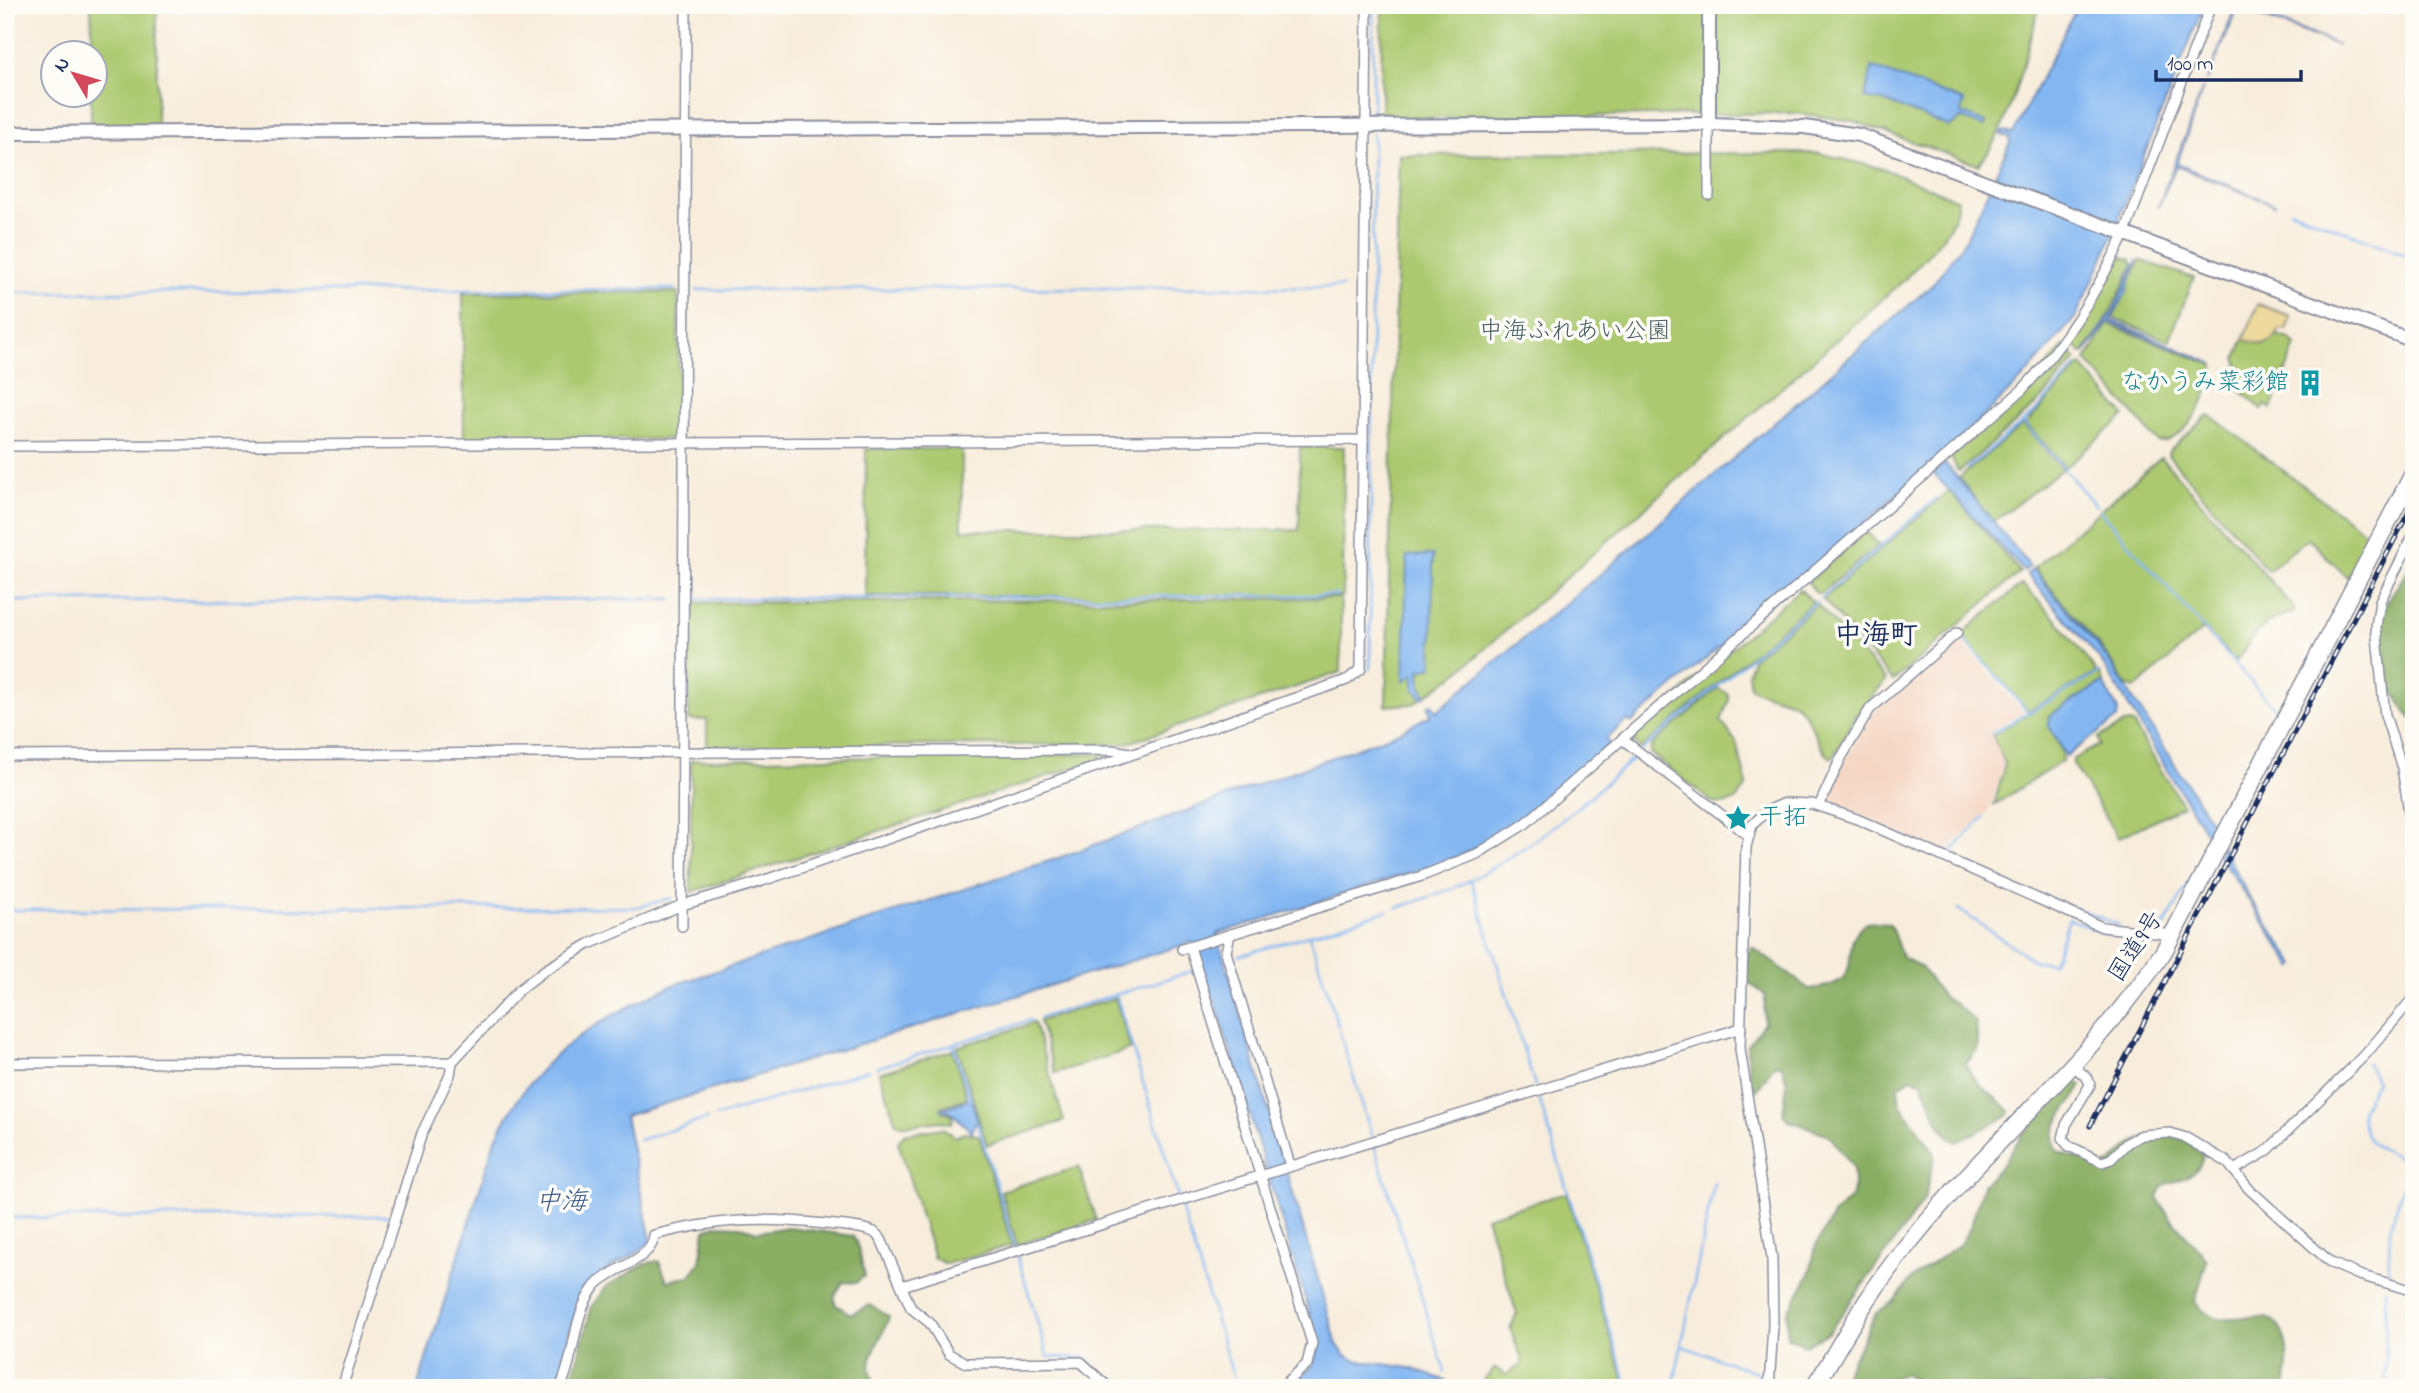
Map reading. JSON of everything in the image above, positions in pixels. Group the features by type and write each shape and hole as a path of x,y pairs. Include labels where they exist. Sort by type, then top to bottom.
{"highway":[{"name":"国道9号","path":"1814,1388 1894,1261 1953,1193 2112,1024 2174,934 2414,472"}],"street":[{"path":"682,926 686,5"},
{"path":"5,1063 452,1062 463,1053 501,1006 545,970 589,944 682,905 747,886 1348,680 1362,669 1367,5"},
{"path":"1709,5 1709,195"},
{"path":"1281,1388 1307,1364 1312,1343 1263,1173 1189,947 1422,876 1477,855 1525,824 2022,390 2066,341 2092,299 2121,234 2211,5"},
{"path":"5,133 1709,124 1804,127 1859,135 2414,341"},
{"path":"5,446 1363,440"},
{"path":"2414,534 2380,601 2376,627 2385,715 2402,768 2414,843"},
{"path":"1819,806 1840,758 1870,709 1956,633"},
{"path":"1622,739 1748,835"},
{"path":"5,756 1112,750 1133,753"},
{"path":"1769,1388 1773,1325 1772,1258 1743,1078 1741,1028 1748,835 1759,817 1776,806 1803,802 1819,806 1857,819 2102,927 2174,934"},
{"path":"1230,934 1226,952 1288,1166"},
{"path":"2234,1170 2267,1151 2365,1055 2414,997"},
{"path":"902,1286 1741,1028"},
{"path":"342,1388 422,1133 450,1075 452,1062"},
{"path":"2073,1065 2088,1079 2090,1085 2064,1130 2063,1139 2069,1146 2097,1161 2107,1162 2134,1138 2151,1133 2170,1133 2207,1148 2234,1170 2249,1189 2331,1263 2359,1275 2414,1291"},
{"path":"560,1388 581,1312 594,1287 606,1275 649,1249 653,1231 741,1219 785,1220 864,1229 881,1239 911,1308 930,1323 955,1360 966,1363 1082,1362 1109,1388"}],"shaded area":[{"path":"1957,637 2023,712 1990,732 2004,762 1989,810 1943,854 1828,800 1847,756 1874,711"}],"green space":[{"path":"91,5 157,5 157,126 91,126 91,108 108,108 108,38 92,38"},
{"path":"1382,5 2040,5 2008,111 1990,150 1978,165 1853,121 1796,113 1381,119"},
{"name":"中海ふれあい公園","path":"1818,153 1884,169 1958,200 1956,212 1945,234 1901,283 1454,676 1413,704 1386,706 1399,155"},
{"path":"2118,256 2131,259 2133,266 2105,322 2084,353 2081,353 2072,341 2072,335 2095,301"},
{"path":"2140,260 2194,278 2169,341 2113,318"},
{"path":"678,292 679,435 675,439 464,440 463,293"},
{"path":"2108,324 2214,365 2204,401 2179,434 2158,442 2086,360"},
{"path":"2277,335 2290,339 2296,345 2271,409 2266,405 2262,409 2236,387 2241,374 2236,357 2244,339 2264,345"},
{"path":"2064,346 2076,359 2041,400 1960,471 1957,470 1951,456 2042,372"},
{"path":"2081,365 2125,416 2065,467 2026,424"},
{"path":"2211,416 2366,533 2369,537 2348,578 2308,538 2268,571 2168,455 2169,451 2206,417"},
{"path":"2023,424 2062,469 1993,522 1959,478"},
{"path":"1300,447 1344,447 1343,596 865,596 866,449 962,449 962,530 1299,530"},
{"path":"2161,457 2295,609 2294,613 2274,619 2260,630 2236,661 2203,629 2136,688 2127,686 2106,654 2034,568"},
{"path":"1951,492 2020,572 1893,681 1823,599 1946,493"},
{"path":"1866,531 1879,545 1817,594 1808,582"},
{"path":"2414,559 2414,719 2410,718 2403,708 2390,682 2379,638 2386,604"},
{"path":"2022,584 2058,621 2097,673 2028,711 1963,638 1963,633"},
{"path":"1800,589 1813,602 1641,749 1633,742 1636,731"},
{"path":"1341,598 1341,672 1125,744 707,747 707,720 689,720 689,603"},
{"path":"1817,604 1886,680 1855,716 1833,758 1823,750 1800,708 1789,701 1756,691 1750,687 1748,674 1752,659"},
{"path":"2100,673 2103,682 2049,715 2062,761 1994,805 2005,763 1992,734"},
{"path":"1718,688 1728,694 1729,700 1721,721 1736,742 1747,784 1738,798 1725,804 1713,803 1650,753 1652,745"},
{"path":"2126,723 2133,724 2183,806 2118,838 2073,764 2073,759 2100,745 2098,738"},
{"path":"1092,754 1110,756 691,892 691,760"},
{"path":"1866,922 1890,924 1902,957 1921,967 1944,998 1953,1002 1976,1022 1978,1048 1966,1064 1980,1084 2010,1111 2008,1116 1957,1142 1939,1123 1921,1081 1911,1078 1898,1087 1900,1104 1935,1154 1924,1200 1829,1332 1805,1345 1787,1337 1787,1313 1809,1276 1816,1245 1835,1212 1851,1198 1854,1185 1853,1167 1829,1135 1788,1120 1783,1114 1787,1084 1782,1066 1775,1064 1757,1090 1750,1084 1747,1046 1764,1023 1765,995 1747,981 1746,956 1752,947 1809,989 1829,986 1841,980 1847,972 1852,942"},
{"path":"1115,998 1131,1049 1055,1073 1039,1021"},
{"path":"1034,1023 1064,1121 987,1145 957,1047"},
{"path":"953,1050 967,1098 941,1107 942,1111 953,1115 952,1123 896,1123 879,1073"},
{"path":"2072,1080 2082,1085 2054,1133 2058,1152 2103,1166 2113,1162 2125,1149 2143,1138 2165,1136 2186,1142 2202,1155 2199,1167 2194,1172 2163,1185 2158,1198 2207,1260 2195,1302 2206,1313 2219,1318 2258,1317 2270,1319 2279,1327 2287,1348 2286,1388 1915,1388 1913,1380 1903,1374 1890,1379 1881,1388 1838,1388 1876,1313 1894,1301 1913,1277 1960,1244 1971,1226 1983,1185 2003,1164 2021,1136"},
{"path":"943,1128 956,1137 964,1132 979,1135 1012,1245 946,1264 934,1258 898,1142 904,1134"},
{"path":"1079,1167 1096,1220 1017,1245 1001,1191"},
{"path":"1567,1194 1626,1388 1477,1388 1495,1368 1506,1375 1521,1365 1522,1360 1510,1328 1517,1314 1486,1217"},
{"path":"715,1225 738,1226 757,1232 789,1227 853,1236 865,1275 856,1283 843,1282 834,1297 836,1305 851,1314 870,1305 889,1317 871,1360 872,1378 878,1388 569,1388 592,1306 606,1287 646,1263 659,1261 667,1281 690,1276 700,1262 705,1230"}],"sand":[{"path":"2258,304 2291,316 2286,330 2280,329 2270,342 2255,343 2244,339"}],"water":[{"name":"中海","path":"2078,5 2204,5 2100,266 2075,318 2021,380 1946,453 1927,466 1928,468 1631,723 1627,720 1606,739 1611,744 1515,823 1450,860 1217,934 1337,1344 1345,1355 1355,1360 1410,1368 1444,1380 1456,1388 1288,1388 1312,1367 1320,1347 1218,1010 1193,942 625,1116 651,1240 639,1251 598,1277 581,1301 570,1329 557,1388 417,1388 494,1143 509,1113 526,1088 566,1046 614,1014 671,986 1067,855 1395,734 1431,715 1428,706 1432,704 1437,711 1616,561 1932,285 1966,239 2010,143 2009,137 2001,135 2003,131 2013,134"},
{"path":"2236,5 2338,45 2238,8 2207,81"},
{"path":"1872,67 1964,101 1961,113 1986,123 1984,127 1961,118 1950,127 1883,101 1865,98"},
{"path":"2203,88 2177,164 2276,205 2176,166 2158,207"},
{"path":"2137,260 2126,293 2111,320 2214,364 2109,322 2084,354 2114,310"},
{"path":"1945,463 2030,566 2024,571 1933,473"},
{"path":"1433,555 1432,667 1420,670 1421,687 1426,695 1422,698 1414,689 1414,674 1404,681 1407,556"},
{"path":"2033,569 2106,656 2218,833 2211,846 2207,835 2100,659 2027,574"},
{"path":"2103,683 2118,710 2117,719 2066,756 2049,726 2050,715"},
{"path":"2222,846 2249,897 2296,965 2293,967 2218,854"},
{"path":"971,1099 979,1125 974,1123 972,1132 951,1112 942,1109"}],"waterway":[{"path":"1373,5 1373,120"},
{"path":"1370,670 1373,134"},
{"path":"2290,210 2414,258"},
{"path":"697,290 1343,287"},
{"path":"5,293 674,289"},
{"path":"1968,468 2035,412 2076,367"},
{"path":"2023,422 2096,506"},
{"path":"1821,598 1936,498"},
{"path":"2100,511 2275,709"},
{"path":"695,599 1338,595"},
{"path":"5,601 672,599"},
{"path":"1642,750 1817,601"},
{"path":"1960,635 2028,712"},
{"path":"1992,733 2099,673"},
{"path":"1397,908 1463,884 1516,853 1578,807 1636,756"},
{"path":"1948,855 1984,817"},
{"path":"2146,928 2164,926 2204,857"},
{"path":"1471,880 1535,1086"},
{"path":"2043,896 2119,925"},
{"path":"5,910 638,907 672,898"},
{"path":"1958,909 2036,962 2053,963 2069,919 2107,934 2152,940"},
{"path":"1239,956 1387,911"},
{"path":"1310,936 1338,1026"},
{"path":"1039,1018 1193,971"},
{"path":"1116,994 1178,1197"},
{"path":"876,1068 1031,1020"},
{"path":"1339,1031 1372,1136"},
{"path":"953,1044 971,1101"},
{"path":"2366,1062 2377,1081 2361,1111 2365,1133 2374,1145 2406,1161"},
{"path":"715,1117 868,1070"},
{"path":"1538,1095 1628,1388"},
{"path":"639,1140 707,1119"},
{"path":"978,1124 1015,1248"},
{"path":"1374,1145 1445,1372"},
{"path":"2388,1278 2390,1230 2407,1172"},
{"path":"1680,1388 1674,1383 1714,1183"},
{"path":"1180,1204 1237,1388"},
{"path":"5,1218 388,1216"},
{"path":"1017,1255 1048,1357 1085,1358 1115,1388"},
{"path":"2385,1288 2386,1388"},
{"path":"1682,1346 1764,1375"}],"railway":[{"path":"2090,1126 2414,502"},
{"path":"1896,1388 1902,1382"}],"place":[{"name":"なかうみ菜彩館","path":"2310,383"},
{"name":"干拓","path":"1738,818"}],"district":[{"name":"中海町","path":"1876,636"}]}
